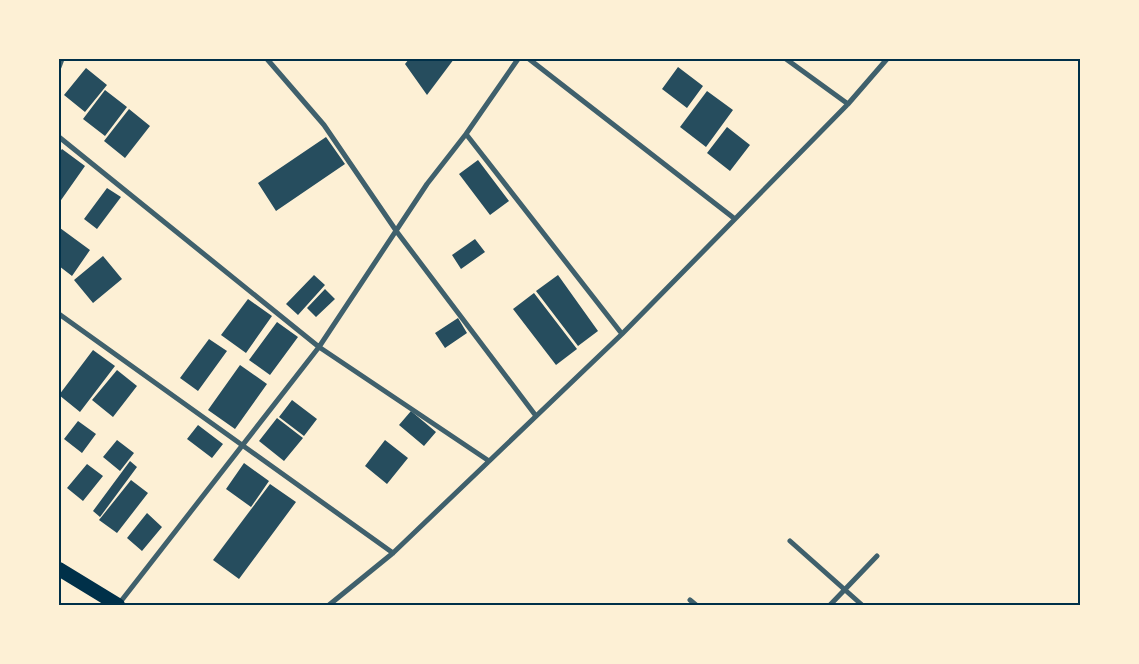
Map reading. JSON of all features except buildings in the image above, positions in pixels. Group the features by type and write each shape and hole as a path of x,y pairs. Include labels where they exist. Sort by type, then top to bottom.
{"highway":[{"path":"59,569 118,605"}],"street":[{"path":"59,67 62,59"},
{"path":"268,59 324,125 398,232 536,416"},
{"path":"118,605 243,447 319,347 398,232 427,184 466,134 518,59"},
{"path":"529,59 735,220"},
{"path":"786,59 848,104"},
{"path":"329,605 393,553 622,334 848,104 887,59"},
{"path":"466,134 622,334"},
{"path":"59,138 319,347 489,461"},
{"path":"59,314 393,553"},
{"path":"790,541 862,605"},
{"path":"830,605 877,556"},
{"path":"690,600 696,605"}]}
